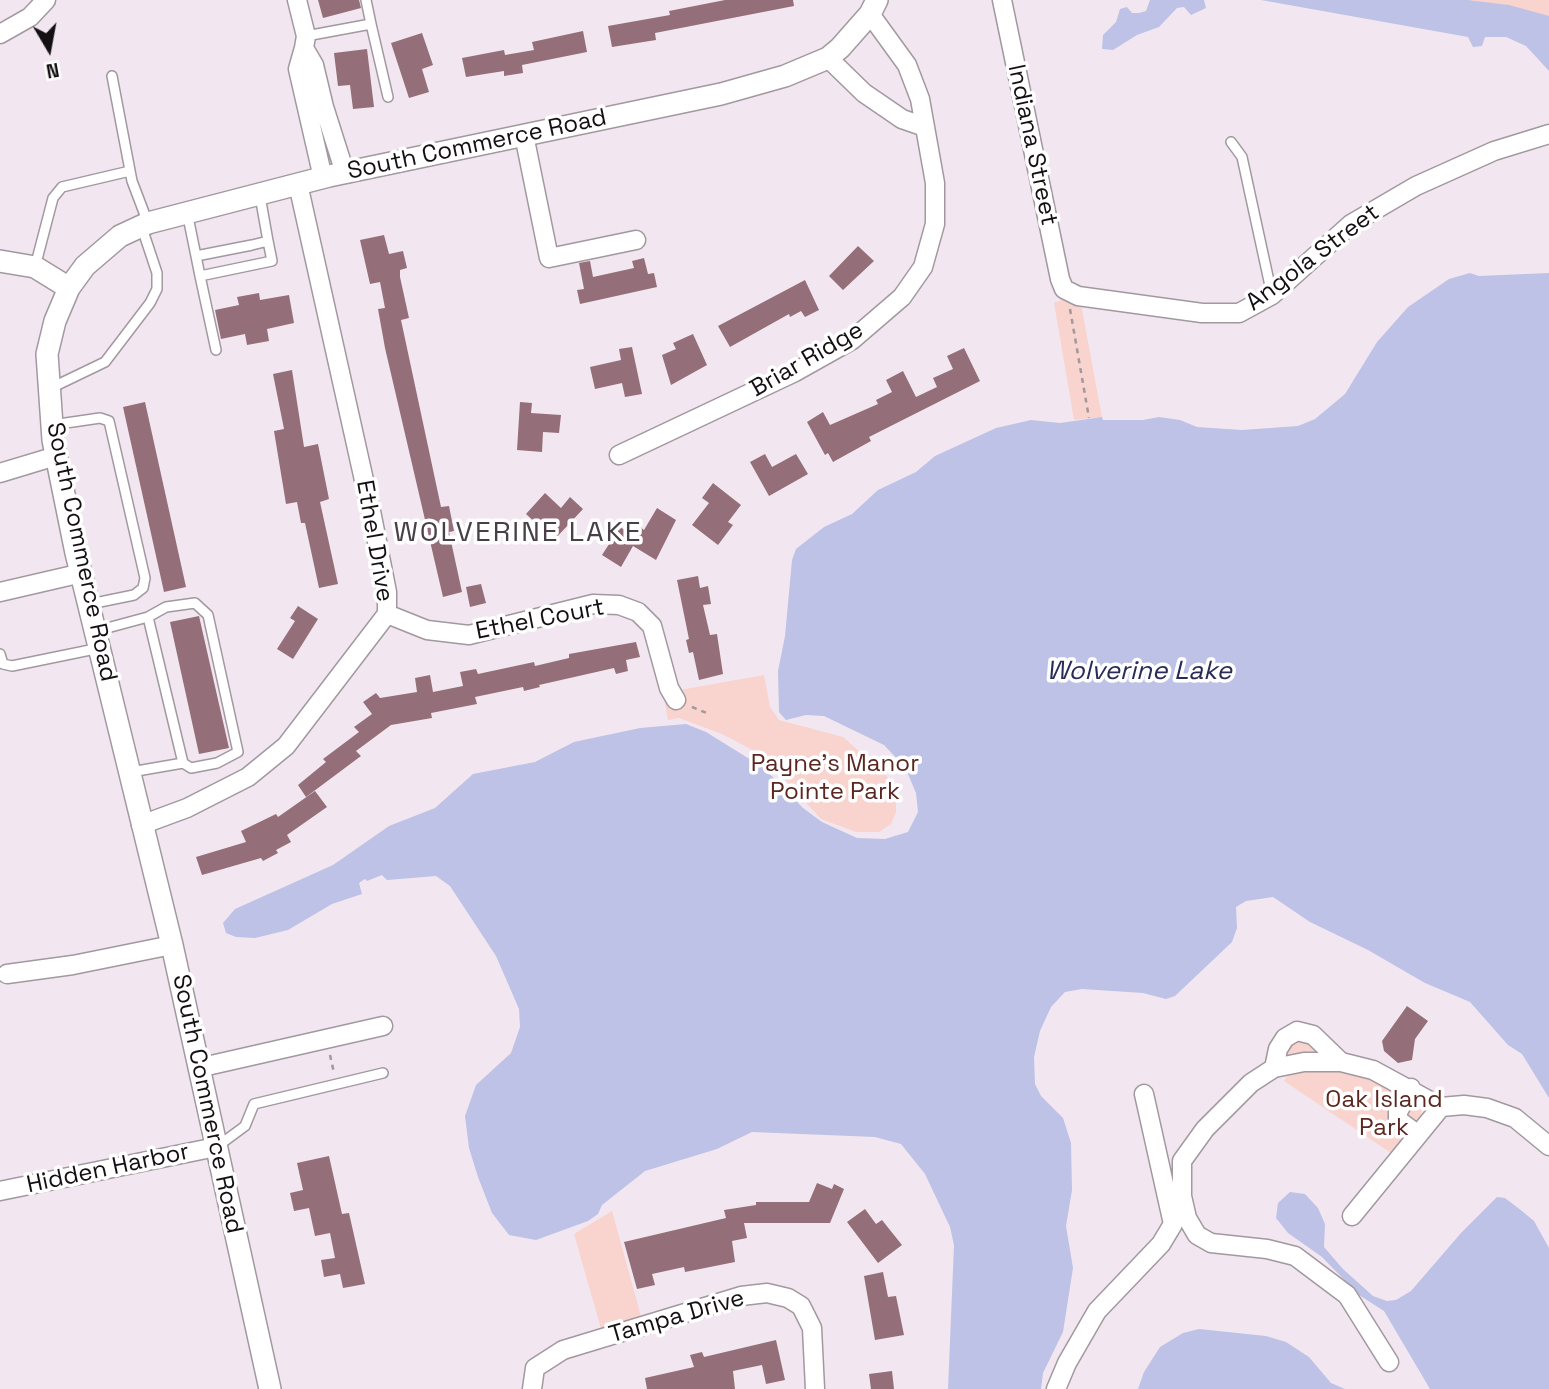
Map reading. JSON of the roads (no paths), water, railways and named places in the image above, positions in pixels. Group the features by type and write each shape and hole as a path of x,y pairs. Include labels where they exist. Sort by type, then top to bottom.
{"street":[{"path":"0,34 30,18 46,0"},
{"path":"297,0 305,42 345,173"},
{"name":"Indiana Street","path":"1002,0 1064,289"},
{"name":"South Commerce Road","path":"270,1389 172,945 141,825 56,456 47,354 55,321 69,288 94,258 120,236 145,224 345,173 755,86 828,58 873,7"},
{"name":"Briar Ridge","path":"619,455 795,372 852,340 902,297 923,267 934,225 935,183 931,152 922,126 920,99 907,65 873,7"},
{"path":"305,42 298,69 323,178"},
{"path":"828,58 876,101 902,118 922,126"},
{"name":"Angola Street","path":"1064,289 1078,296 1223,314 1252,309 1272,295 1351,224 1416,186 1494,151 1549,134"},
{"path":"524,135 549,258 636,240"},
{"name":"Ethel Drive","path":"141,825 187,808 248,777 286,746 387,614 387,592 372,516 298,184"},
{"path":"0,261 35,267 69,288"},
{"path":"0,473 56,456"},
{"path":"0,592 82,573"},
{"name":"Ethel Court","path":"387,614 427,630 469,635 593,604 619,605 638,612 652,626 669,688 676,700"},
{"path":"7,974 74,965 172,945"},
{"path":"198,1068 383,1026"},
{"path":"1274,1068 1278,1049 1285,1038 1297,1031 1313,1035 1341,1062"},
{"path":"1056,1389 1097,1311 1161,1244 1173,1224 1182,1161 1193,1144 1251,1083 1274,1068 1304,1062 1341,1062 1373,1070 1441,1107 1464,1105 1487,1108 1515,1118 1549,1146"},
{"path":"1410,1088 1398,1112 1398,1120 1403,1127 1417,1134"},
{"path":"1144,1094 1175,1197 1192,1227 1204,1240 1296,1256 1347,1295 1389,1362"},
{"path":"1352,1216 1441,1107"},
{"name":"Hidden Harbor","path":"0,1191 216,1147"},
{"name":"Tampa Drive","path":"532,1389 535,1368 563,1350 741,1296 767,1293 788,1298 801,1306 807,1317 812,1328 815,1389"}],"lane":[{"path":"366,0 388,97"},
{"path":"305,42 371,23"},
{"path":"50,388 73,380 105,362 150,303 157,289 157,273 130,171 112,76"},
{"path":"1231,142 1242,157 1272,295"},
{"path":"35,267 54,198 62,187 130,171"},
{"path":"200,276 272,261 260,194"},
{"path":"187,212 216,350"},
{"path":"196,256 268,241"},
{"path":"52,425 100,418 109,421 145,578 143,588 134,595 90,604"},
{"path":"0,654 3,664 12,666 98,640 166,607 195,603 208,615 238,752 217,763 191,768 183,763 129,772"},
{"path":"148,617 183,763"},
{"path":"216,1147 244,1126 254,1104 383,1073"}],"water":[{"path":"1150,0 1204,0 1206,8 1191,15 1184,7 1177,8 1159,27 1137,35 1113,50 1102,49 1103,35 1116,22 1120,9 1127,7 1132,13 1146,11"},
{"path":"1261,0 1467,0 1509,5 1549,16 1549,71 1526,46 1506,37 1485,37 1482,46 1473,47 1468,37"},
{"name":"Wolverine Lake","path":"1470,273 1479,276 1549,273 1549,1098 1522,1054 1508,1045 1470,1002 1425,983 1368,950 1310,922 1273,897 1246,901 1236,907 1237,928 1232,942 1175,996 1166,999 1143,993 1082,989 1065,992 1051,1007 1040,1031 1034,1057 1035,1084 1041,1096 1063,1118 1071,1143 1072,1190 1066,1226 1073,1268 1063,1332 1043,1373 1041,1389 948,1389 954,1245 950,1227 925,1174 901,1144 875,1137 752,1132 717,1149 645,1171 602,1205 598,1214 588,1221 536,1240 509,1235 492,1213 478,1177 469,1148 465,1116 476,1085 511,1053 520,1027 519,1009 496,956 450,886 436,876 387,880 382,875 367,881 365,879 359,883 362,894 332,904 288,930 255,938 236,937 226,933 223,923 235,909 333,865 389,826 435,808 473,774 535,762 574,742 640,728 686,724 706,732 764,768 803,808 822,822 857,838 885,839 908,832 918,812 916,793 905,767 884,745 824,716 806,715 786,720 779,712 778,671 785,636 792,560 796,549 824,527 852,514 878,490 916,472 935,456 996,428 1031,420 1060,423 1102,417 1103,420 1143,420 1159,417 1180,420 1197,427 1242,430 1298,426 1315,419 1345,394 1377,342 1408,307 1449,279"},
{"path":"1290,1192 1305,1194 1318,1208 1325,1224 1324,1247 1343,1269 1373,1296 1387,1301 1396,1300 1411,1291 1461,1233 1497,1197 1505,1198 1534,1221 1549,1248 1549,1389 1430,1389 1384,1311 1359,1295 1322,1257 1288,1233 1276,1218 1278,1203"},
{"path":"1199,1329 1266,1336 1286,1342 1309,1357 1331,1383 1345,1389 1138,1389 1144,1372 1160,1347 1183,1333"}],"district":[{"name":"WOLVERINE LAKE","path":"518,533"}],"park label":[{"name":"Payne's Manor Pointe Park","path":"835,778"},
{"name":"Oak Island Park","path":"1384,1114"}]}
